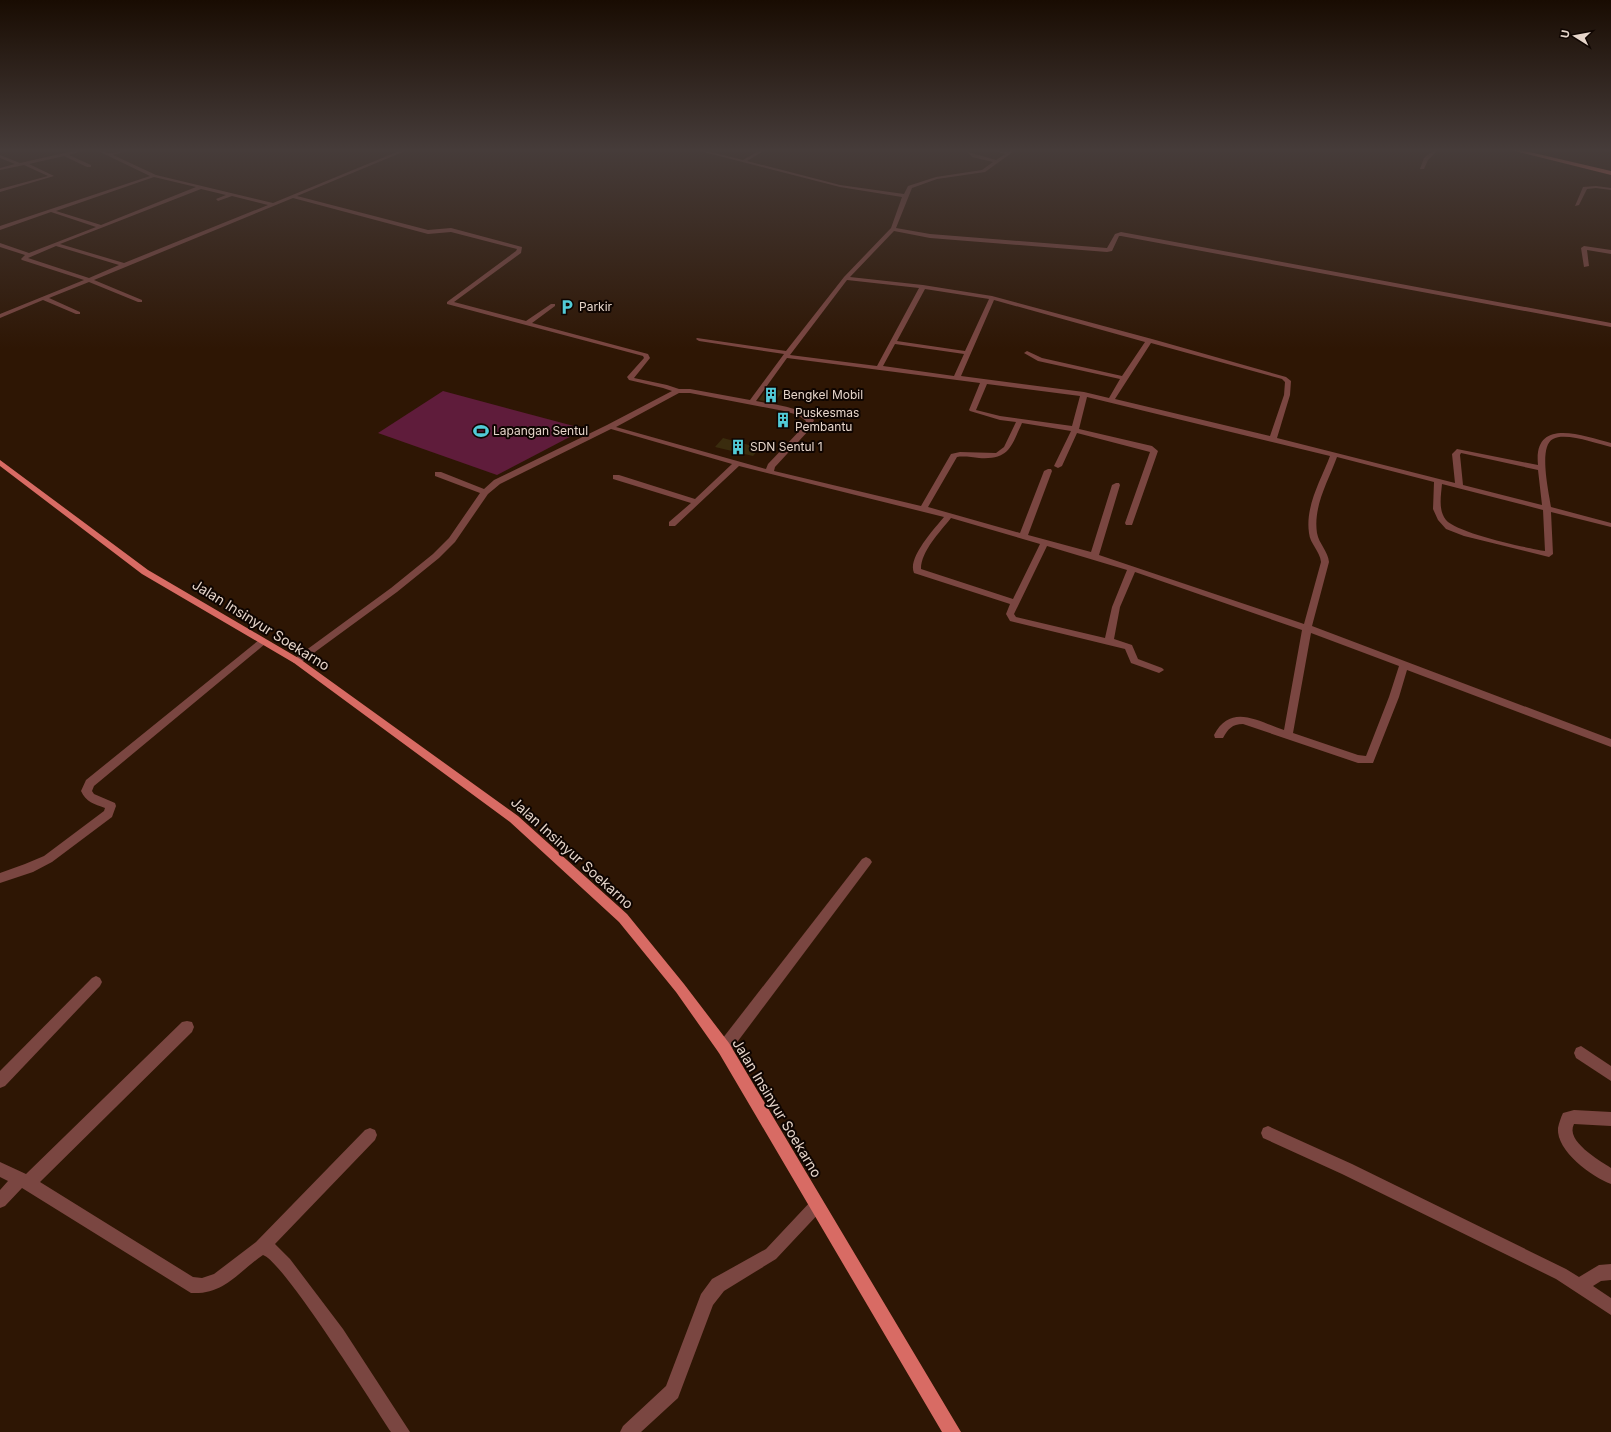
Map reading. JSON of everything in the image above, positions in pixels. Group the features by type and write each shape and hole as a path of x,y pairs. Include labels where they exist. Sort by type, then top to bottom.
{"main road":[{"name":"Jalan Insinyur Soekarno","path":"0,462 145,572 262,642 297,661 514,819 623,918 680,988 724,1048 952,1432"}],"street":[{"path":"0,228 37,216"},
{"path":"67,216 103,227"},
{"path":"130,216 30,255 24,259 90,280 140,301"},
{"path":"0,316 243,216"},
{"path":"367,216 428,232 451,230 520,248 519,252 448,302 646,355 647,358 630,377 631,379 665,386 678,391"},
{"path":"752,402 786,355 846,278 893,229 898,216"},
{"path":"893,229 930,236 1107,250 1110,250 1117,235 1121,234 1611,326"},
{"path":"0,245 30,255"},
{"path":"57,245 125,265"},
{"path":"1586,266 1584,248 1611,252"},
{"path":"846,278 923,287 992,298 1150,340 1287,379 1287,395 1273,439"},
{"path":"879,368 923,287"},
{"path":"43,298 78,313"},
{"path":"957,377 992,298"},
{"path":"528,323 553,305"},
{"path":"699,339 786,355 1084,394 1273,439 1547,510 1611,525"},
{"path":"1111,400 1150,340"},
{"path":"894,342 967,352"},
{"path":"1027,353 1040,360 1124,378"},
{"path":"984,382 972,410 974,411 1020,421 1074,429 1149,448 1154,451 1128,522"},
{"path":"297,661 394,590 436,556 452,540 485,492 510,474 610,427 678,391 690,390 752,402 800,414 810,421 802,434 771,466 770,470 772,473"},
{"path":"1058,466 1074,429 1084,394"},
{"path":"923,509 954,456 960,454 992,457 1001,454 1006,449 1020,421"},
{"path":"610,427 737,464 923,509 1094,556 1307,628 1611,743"},
{"path":"1438,482 1437,509 1442,520 1449,527 1467,534 1549,554 1547,510 1541,450 1544,441 1554,435 1565,435 1611,445"},
{"path":"1459,487 1456,454 1460,451 1542,468"},
{"path":"1288,734 1307,628 1325,562 1324,552 1313,535 1312,510 1319,487 1329,472 1334,455"},
{"path":"672,524 737,464"},
{"path":"1023,536 1048,471"},
{"path":"438,474 485,492"},
{"path":"616,478 697,502"},
{"path":"1094,556 1116,486"},
{"path":"949,516 920,556 916,565 917,571 1016,603"},
{"path":"1045,542 1010,614 1013,619 1129,647 1134,661 1159,670"},
{"path":"1109,641 1116,607 1132,568"},
{"path":"0,878 29,868 48,859 108,814 111,806 90,797 86,791 90,783 262,642"},
{"path":"1219,735 1229,722 1238,720 1288,734 1358,759 1369,760 1394,696 1404,665"},
{"path":"724,1048 866,862"},
{"path":"0,1081 96,982"},
{"path":"0,1201 24,1182 187,1027"},
{"path":"1580,1053 1611,1074"},
{"path":"1611,1119 1574,1116 1568,1118 1566,1122 1566,1133 1569,1143 1576,1153 1611,1177"},
{"path":"1268,1133 1347,1169 1561,1274 1611,1307"},
{"path":"0,1170 24,1182 191,1285 202,1287 218,1283 248,1254 261,1247 370,1135"},
{"path":"629,1432 672,1392 705,1307 715,1287 771,1254 817,1206"},
{"path":"261,1247 272,1250 285,1264 337,1335 401,1432"},
{"path":"1581,1286 1599,1273 1611,1272"}],"shaded area":[{"name":"Lapangan Sentul","path":"443,391 585,429 497,475 378,433"}],"building":[{"name":"Bengkel Mobil","path":"767,388 783,391 774,403 759,400"},
{"name":"SDN Sentul 1","path":"723,438 760,448 753,456 715,447"}],"place":[{"name":"Parkir","path":"567,307"},
{"name":"Bengkel Mobil","path":"771,395"},
{"name":"Puskesmas Pembantu","path":"783,420"},
{"name":"Lapangan Sentul","path":"481,431"},
{"name":"SDN Sentul 1","path":"738,447"}]}
